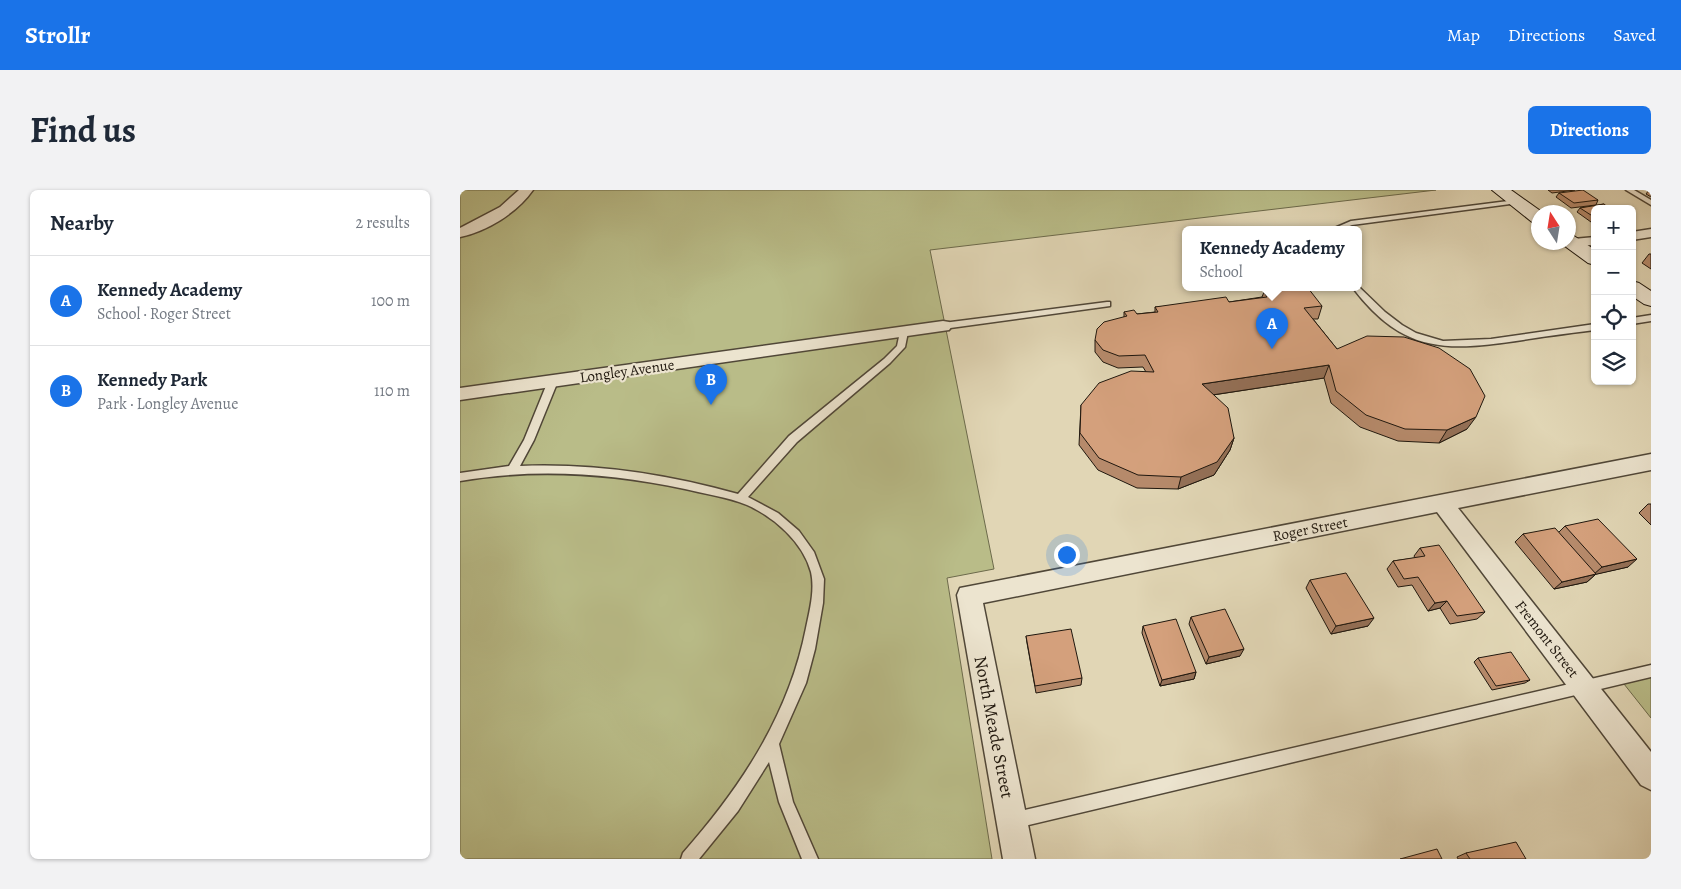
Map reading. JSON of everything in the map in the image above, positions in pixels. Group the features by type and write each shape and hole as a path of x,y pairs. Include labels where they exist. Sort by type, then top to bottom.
{"street":[{"path":"460,233 499,214 526,190"},
{"path":"1500,190 1531,213"},
{"path":"1636,236 1651,234"},
{"path":"1576,242 1591,241"},
{"path":"1576,246 1591,256"},
{"path":"1636,290 1651,300"},
{"name":"Longley Avenue","path":"460,394 943,326"},
{"name":"Roger Street","path":"970,595 1649,464"},
{"name":"Fremont Street","path":"1442,503 1651,775"},
{"name":"North Meade Street","path":"970,595 1020,859"}],"lane":[{"path":"1629,190 1651,203"},
{"path":"1344,226 1351,223 1516,202"},
{"path":"1360,291 1370,303 1400,328 1416,336 1440,343 1453,345 1481,344 1591,328"},
{"path":"943,326 1107,304"},
{"path":"1636,320 1651,318"},
{"path":"741,498 793,439 887,362 902,347 904,332"},
{"path":"514,469 529,440 553,381"},
{"path":"460,477 514,469 590,469 628,473 741,498 765,510 786,526 806,546 816,568 819,589 807,657 782,724 772,745 731,807 688,859"},
{"path":"1012,821 1651,671"},
{"path":"772,745 786,802 810,859"}],"green space":[{"path":"460,190 1436,190 930,250 994,569 947,578 992,859 460,859"},
{"path":"1651,677 1651,718 1624,684"}],"building":[{"path":"1583,190 1598,200 1574,203 1559,193"},
{"path":"1591,206 1591,215 1580,208"},
{"path":"1310,291 1322,306 1304,308 1337,349 1367,336 1404,337 1439,348 1470,369 1485,396 1476,417 1447,430 1405,429 1366,415 1336,391 1329,365 1202,384 1228,408 1234,438 1217,462 1181,477 1138,475 1099,458 1080,433 1081,405 1099,383 1131,371 1154,372 1145,355 1119,356 1103,350 1095,340 1097,329 1104,322 1127,316 1124,312 1134,310 1137,314 1158,312 1155,307 1226,297 1229,302 1267,297 1264,292"},
{"path":"1598,519 1637,559 1602,567 1565,526"},
{"path":"1555,528 1596,574 1562,582 1523,534"},
{"path":"1439,545 1485,612 1457,616 1447,601 1435,603 1418,577 1404,579 1393,561 1425,556 1420,548"},
{"path":"1346,573 1374,618 1336,626 1310,580"},
{"path":"1225,609 1244,649 1209,657 1191,617"},
{"path":"1176,619 1196,672 1162,680 1143,626"},
{"path":"1071,629 1082,678 1035,686 1026,636"},
{"path":"1511,652 1530,680 1496,686 1478,658"},
{"path":"1516,842 1526,859 1470,859 1466,853"},
{"path":"1437,849 1442,859 1400,859"}],"place":[{"name":"Kennedy Academy","path":"1272,349"},
{"name":"Kennedy Park","path":"711,405"}]}
